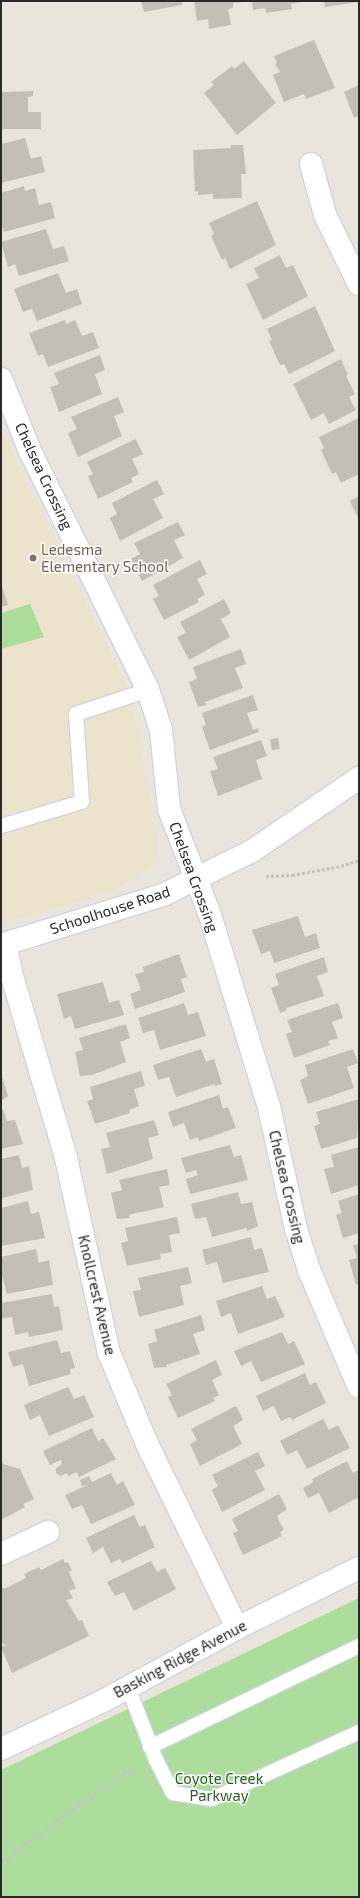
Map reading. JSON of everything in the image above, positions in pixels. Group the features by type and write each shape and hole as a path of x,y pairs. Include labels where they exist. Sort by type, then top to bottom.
{"street":[{"path":"312,164 325,215 359,284"},
{"name":"Chelsea Crossing","path":"1,379 30,451 148,690 161,730 169,809 196,877 269,1108 296,1229 308,1270 323,1308 359,1387"},
{"name":"Schoolhouse Road","path":"3,944 163,895 196,877 252,851 359,778"},
{"name":"Knollcrest Avenue","path":"3,944 66,1158 109,1353 147,1444 237,1628"},
{"path":"1,1554 48,1532"},
{"name":"Basking Ridge Avenue","path":"1,1749 128,1687 237,1628 359,1568"}],"lane":[{"path":"1,826 82,802 76,714 148,690"},
{"path":"153,1753 359,1646"},
{"path":"128,1687 153,1753 173,1793 212,1799 359,1732"}],"path":[{"path":"266,876 292,875 341,866 359,860"},
{"path":"1,1863 118,1776 153,1753"}],"shaded area":[{"name":"Ledesma Elementary School","path":"1,429 128,687 158,838 156,865 111,892 1,924"}],"green space":[{"path":"30,604 44,637 1,649 1,613"},
{"name":"Coyote Creek Parkway","path":"359,1598 359,1897 1,1897 1,1770"}],"building":[{"path":"141,1 182,1 182,5 144,12"},
{"path":"194,1 243,2 233,3 233,8 228,9 231,25 209,29 208,19 197,21"},
{"path":"252,1 303,2 291,4 292,9 266,13 265,8 253,10"},
{"path":"324,1 359,1 359,2 325,7"},
{"path":"314,40 335,88 306,99 304,94 284,102 273,75 280,72 275,64 277,63 274,56"},
{"path":"244,61 276,103 237,135 204,93 214,85 211,82 232,66 234,69"},
{"path":"359,85 359,116 354,118 344,92"},
{"path":"33,91 33,96 28,97 28,112 41,112 41,129 1,129 1,92"},
{"path":"25,138 31,159 41,156 45,172 1,183 1,144"},
{"path":"231,145 243,145 246,174 241,174 242,198 213,199 213,194 198,195 198,191 195,192 193,150 231,148"},
{"path":"24,186 25,191 35,188 39,205 51,202 55,218 4,232 1,221 1,193"},
{"path":"257,201 276,245 230,269 225,258 222,260 211,236 214,234 209,223"},
{"path":"46,229 53,249 64,246 69,261 19,276 15,264 8,267 1,242"},
{"path":"280,255 286,268 293,265 308,296 263,320 246,284 259,278 254,268"},
{"path":"58,273 66,293 77,289 82,304 37,321 32,309 23,312 14,289"},
{"path":"315,306 335,351 289,374 284,364 280,365 269,341 272,340 267,329"},
{"path":"65,320 66,324 75,320 82,336 93,332 99,348 48,367 43,354 38,356 29,333"},
{"path":"100,355 105,370 95,374 102,394 59,412 50,387 59,384 54,373"},
{"path":"341,359 348,375 346,376 355,394 349,397 356,410 329,424 324,413 311,420 293,384"},
{"path":"118,397 124,412 114,416 122,436 78,457 68,433 77,429 71,417"},
{"path":"359,418 359,474 341,483 336,472 332,474 321,450 324,448 319,437"},
{"path":"136,439 143,454 132,459 139,474 131,478 133,482 98,499 88,476 93,474 87,462"},
{"path":"157,480 164,494 153,499 163,518 120,541 110,518 117,514 112,503"},
{"path":"359,496 359,520 350,501"},
{"path":"178,522 185,535 174,540 183,558 142,581 131,559 140,554 134,543"},
{"path":"200,560 207,574 197,579 205,595 197,599 199,602 164,620 153,599 159,596 153,585"},
{"path":"1,583 8,605 1,607"},
{"path":"224,599 231,613 221,619 230,637 189,660 177,637 186,633 180,622"},
{"path":"241,649 246,664 235,668 243,688 205,702 206,705 198,707 189,682 197,679 193,667"},
{"path":"253,695 258,710 247,713 253,730 258,728 259,732 210,750 202,727 206,725 202,713"},
{"path":"278,738 280,749 272,750 270,739"},
{"path":"261,740 267,756 256,760 262,779 218,796 210,771 218,769 213,757"},
{"path":"298,916 305,937 316,933 320,948 274,963 270,951 261,954 252,930"},
{"path":"179,954 187,977 181,979 185,992 135,1009 130,994 141,990 135,974 144,972 143,967"},
{"path":"324,957 328,972 317,976 324,996 286,1008 287,1010 280,1013 271,988 279,985 275,974"},
{"path":"103,982 109,1003 119,1000 124,1015 75,1029 71,1016 64,1019 57,994"},
{"path":"184,1003 188,1015 198,1012 206,1036 160,1050 154,1030 143,1033 138,1018"},
{"path":"338,1003 343,1018 332,1022 338,1038 328,1041 330,1045 294,1058 286,1034 292,1032 287,1020"},
{"path":"126,1024 130,1038 120,1042 126,1062 92,1075 80,1076 75,1052 83,1050 79,1038"},
{"path":"201,1049 206,1062 214,1059 222,1084 215,1086 214,1084 176,1097 169,1077 158,1080 153,1065"},
{"path":"353,1049 358,1063 347,1067 354,1088 308,1104 300,1080 308,1076 305,1065"},
{"path":"141,1071 145,1086 134,1089 139,1106 129,1110 130,1113 95,1124 87,1101 93,1099 90,1087"},
{"path":"1,1074 8,1096 1,1101"},
{"path":"219,1095 223,1109 228,1107 236,1128 199,1141 198,1137 190,1140 184,1123 173,1127 168,1112"},
{"path":"359,1099 357,1138 321,1149 314,1126 320,1124 316,1112"},
{"path":"3,1109 7,1121 15,1120 23,1144 1,1149 1,1110"},
{"path":"154,1120 159,1135 148,1138 153,1159 107,1174 101,1149 110,1147 106,1133"},
{"path":"230,1145 234,1157 241,1155 248,1180 190,1194 186,1179 198,1175 196,1170 186,1173 181,1158"},
{"path":"359,1147 359,1185 331,1194 324,1169 334,1167 331,1155"},
{"path":"19,1155 22,1168 29,1166 33,1190 2,1198 1,1159"},
{"path":"167,1169 170,1185 159,1187 164,1207 129,1215 130,1218 117,1219 111,1193 122,1190 119,1180"},
{"path":"238,1192 241,1204 252,1202 258,1226 247,1231 247,1228 212,1237 206,1217 195,1219 191,1204"},
{"path":"359,1194 359,1233 343,1238 336,1215 342,1213 338,1201"},
{"path":"28,1201 31,1214 39,1212 45,1238 1,1246 1,1208"},
{"path":"177,1217 180,1233 169,1235 172,1252 160,1254 161,1259 127,1266 121,1243 128,1241 125,1228"},
{"path":"251,1237 254,1250 262,1248 269,1272 223,1283 217,1262 206,1265 202,1250"},
{"path":"359,1244 359,1284 356,1285 349,1260 357,1258 353,1245"},
{"path":"36,1249 39,1263 49,1260 53,1285 7,1294 1,1272 1,1257"},
{"path":"188,1267 192,1283 180,1286 184,1305 139,1317 133,1291 141,1290 138,1278"},
{"path":"262,1286 267,1299 275,1296 285,1317 238,1334 231,1313 221,1317 216,1301"},
{"path":"52,1294 54,1307 59,1306 63,1330 29,1337 28,1332 15,1335 12,1317 1,1319 1,1303"},
{"path":"201,1315 205,1330 193,1334 200,1354 166,1365 167,1367 154,1368 148,1344 157,1341 154,1330"},
{"path":"282,1332 288,1344 294,1341 305,1364 261,1382 251,1361 241,1366 234,1351"},
{"path":"57,1340 61,1353 70,1351 75,1368 70,1369 71,1374 29,1386 23,1364 13,1367 8,1352"},
{"path":"216,1360 222,1375 212,1380 219,1395 213,1398 215,1401 178,1418 168,1397 172,1395 166,1384"},
{"path":"305,1373 310,1385 316,1382 326,1403 292,1420 290,1417 281,1421 274,1406 263,1411 256,1396"},
{"path":"68,1387 74,1399 84,1395 94,1417 49,1436 40,1415 30,1420 24,1405"},
{"path":"236,1406 243,1420 233,1426 242,1444 200,1466 190,1444 197,1440 191,1429"},
{"path":"323,1419 329,1430 338,1425 350,1448 307,1469 297,1450 287,1455 280,1441"},
{"path":"92,1428 98,1441 103,1438 116,1459 79,1477 77,1472 68,1476 67,1473 60,1476 56,1473 56,1468 62,1464 61,1460 50,1465 43,1451"},
{"path":"258,1452 265,1466 255,1471 265,1490 222,1512 212,1490 218,1486 212,1475"},
{"path":"1,1460 3,1464 20,1469 34,1499 23,1504 25,1507 1,1520"},
{"path":"347,1461 353,1473 359,1470 359,1497 329,1513 319,1493 308,1498 303,1488 313,1482 312,1479"},
{"path":"111,1473 117,1485 123,1481 135,1505 91,1524 82,1505 72,1509 65,1495 90,1484 82,1486 80,1480 89,1476 92,1482"},
{"path":"279,1494 287,1509 277,1516 284,1530 280,1532 282,1536 243,1555 233,1533 238,1531 232,1519"},
{"path":"134,1515 140,1527 145,1525 155,1547 122,1563 120,1559 111,1563 103,1547 93,1553 86,1538"},
{"path":"63,1559 65,1563 68,1562 72,1570 69,1572 76,1588 69,1591 73,1598 66,1600 79,1621 82,1620 89,1636 12,1673 1,1647 6,1645 1,1643 1,1586 4,1589 26,1578 24,1574 39,1567 41,1570"},
{"path":"151,1561 157,1572 165,1568 176,1589 134,1611 124,1592 115,1596 107,1582"}],"place":[{"name":"Ledesma Elementary School","path":"33,558"}]}
